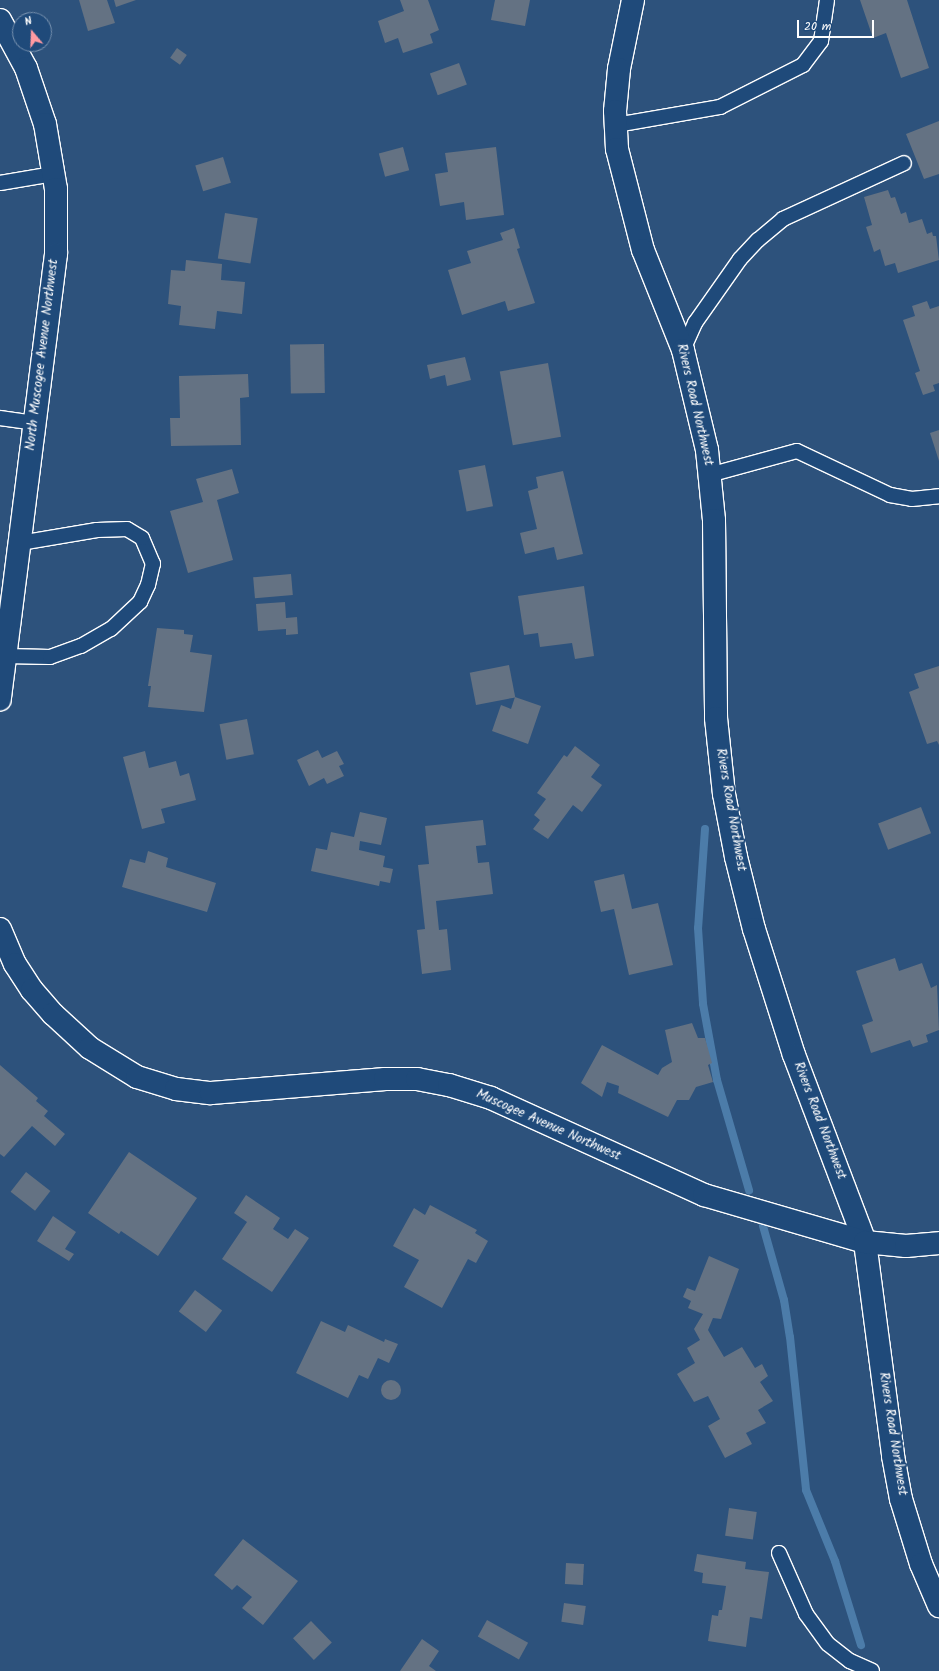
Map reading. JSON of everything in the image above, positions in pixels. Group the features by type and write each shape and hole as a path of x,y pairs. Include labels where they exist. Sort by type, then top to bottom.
{"street":[{"name":"Rivers Road Northwest","path":"634,0 619,68 616,125 624,181 643,250 683,350 707,450 714,520 716,718 724,794 736,857 754,929 794,1055 865,1242 893,1456 901,1500 921,1564 939,1606"},
{"name":"North Muscogee Avenue Northwest","path":"0,20 26,68 46,124 56,189 56,254 0,699"},
{"name":"Muscogee Avenue Northwest","path":"0,929 15,964 32,990 53,1014 90,1048 137,1077 176,1089 210,1093 385,1079 417,1079 449,1085 491,1098 704,1195 865,1242 906,1246 939,1243"}],"lane":[{"path":"616,125 720,107 803,65 821,41 827,0"},
{"path":"683,350 695,323 740,259 758,240 783,219 904,163"},
{"path":"0,183 54,174"},
{"path":"0,418 35,423"},
{"path":"709,475 797,451 890,495 912,499 939,496"},
{"path":"5,656 50,657 81,646 111,629 140,602 148,585 153,564 142,538 127,530 97,530 20,543"},
{"path":"779,1553 806,1614 828,1644 850,1662 872,1671"}],"building":[{"path":"79,0 107,0 115,23 88,31"},
{"path":"114,0 136,0 116,7"},
{"path":"400,0 428,0 439,30 430,34 433,43 403,53 398,38 385,43 378,21 404,11"},
{"path":"495,0 530,0 525,26 491,20"},
{"path":"860,0 907,0 929,68 901,78 886,33 873,38"},
{"path":"177,48 187,55 180,65 170,58"},
{"path":"459,63 467,85 438,95 430,74"},
{"path":"939,121 939,174 924,179 906,134"},
{"path":"403,147 409,170 385,177 379,153"},
{"path":"496,147 504,215 466,220 464,202 440,206 435,174 448,172 445,153"},
{"path":"223,157 231,183 203,191 195,165"},
{"path":"888,190 891,198 895,197 901,214 906,212 909,223 922,219 927,234 932,232 933,236 936,236 939,260 898,273 895,263 885,266 880,249 874,252 866,227 872,225 864,197"},
{"path":"225,213 258,218 250,264 218,258"},
{"path":"514,228 520,248 517,249 535,303 508,311 505,301 462,315 448,270 471,263 467,251 503,240 500,233"},
{"path":"186,260 222,264 221,280 245,282 242,314 217,311 215,329 179,325 181,306 168,304 171,270 185,271"},
{"path":"927,301 930,309 939,306 939,383 933,385 935,391 923,395 915,373 920,371 903,320 915,316 912,306"},
{"path":"324,344 325,393 291,394 290,345"},
{"path":"465,357 471,380 447,386 445,375 430,379 427,365"},
{"path":"548,363 561,437 513,445 500,372"},
{"path":"248,374 249,397 240,398 241,445 171,446 170,418 180,418 179,376"},
{"path":"939,430 939,461 930,433"},
{"path":"485,465 493,506 467,511 458,470"},
{"path":"232,469 239,493 217,500 233,560 188,573 170,511 203,502 196,479"},
{"path":"563,471 583,554 557,560 554,547 525,554 520,533 537,529 528,491 538,488 536,477"},
{"path":"291,574 293,595 255,598 253,577"},
{"path":"584,586 594,656 575,659 572,643 540,647 538,633 524,635 518,596"},
{"path":"285,602 286,618 297,617 298,634 286,635 286,629 258,631 256,604"},
{"path":"157,628 184,630 184,634 193,635 190,652 212,655 204,712 148,707 151,686 148,686"},
{"path":"509,665 515,697 476,705 470,673"},
{"path":"939,666 939,745 937,741 927,744 909,692 919,688 914,674"},
{"path":"515,697 541,706 528,744 492,731 501,705 511,709"},
{"path":"247,719 254,754 226,760 220,724"},
{"path":"575,746 600,765 591,777 602,785 582,812 573,805 548,839 533,829 540,820 534,815 546,799 537,793 564,755 567,757"},
{"path":"318,750 322,758 337,751 344,764 339,766 344,776 327,784 324,778 309,786 297,760"},
{"path":"145,751 149,768 176,761 180,776 189,773 196,800 161,809 165,823 142,829 123,757"},
{"path":"921,807 931,833 888,850 878,823"},
{"path":"360,812 387,818 381,845 360,841 359,850 385,856 383,867 393,869 390,883 380,881 379,886 311,871 316,848 327,850 331,832 354,837"},
{"path":"483,820 486,845 476,846 478,863 489,862 493,894 436,901 439,930 447,929 451,970 422,974 417,930 425,929 418,865 429,864 425,826"},
{"path":"148,851 168,858 166,867 216,883 207,912 122,887 130,859 145,863"},
{"path":"624,874 632,909 658,903 673,965 629,975 614,909 601,912 594,881"},
{"path":"895,958 899,971 922,963 931,988 937,985 939,1030 926,1035 928,1042 913,1047 910,1040 871,1053 862,1025 873,1021 856,971"},
{"path":"692,1023 698,1038 705,1038 712,1063 708,1065 713,1082 696,1087 689,1100 677,1100 668,1117 618,1093 619,1086 607,1082 602,1097 581,1083 602,1045 658,1075 662,1068 672,1062 665,1030"},
{"path":"0,1065 38,1098 36,1101 48,1111 44,1116 65,1134 55,1146 32,1126 4,1157 0,1154"},
{"path":"129,1152 197,1198 158,1256 121,1231 119,1234 88,1213"},
{"path":"26,1172 50,1191 35,1211 11,1192"},
{"path":"246,1195 280,1218 273,1229 288,1239 295,1229 309,1238 272,1292 222,1259 247,1222 234,1213"},
{"path":"430,1205 477,1230 475,1233 488,1241 476,1263 468,1259 442,1308 404,1287 419,1260 393,1246 414,1208 425,1215"},
{"path":"53,1216 76,1232 65,1249 74,1254 69,1261 37,1241"},
{"path":"709,1256 739,1269 721,1319 713,1318 708,1330 724,1357 742,1347 755,1368 762,1364 768,1376 760,1382 773,1401 758,1410 766,1423 746,1433 752,1444 725,1458 708,1426 720,1419 708,1396 694,1402 677,1374 695,1363 687,1348 700,1340 694,1329 703,1314 688,1308 691,1301 683,1297 687,1288 695,1291"},
{"path":"195,1290 222,1310 206,1332 179,1312"},
{"path":"321,1321 345,1332 348,1325 384,1342 385,1339 398,1344 389,1363 378,1358 368,1379 359,1375 348,1398 296,1373"},
{"path":"391,1380 398,1383 401,1390 398,1397 391,1400 384,1397 381,1390 384,1383"},
{"path":"729,1508 757,1512 753,1540 725,1536"},
{"path":"243,1539 298,1581 263,1625 242,1608 252,1597 237,1585 232,1590 214,1575"},
{"path":"697,1554 746,1562 745,1569 769,1572 762,1619 750,1617 746,1647 708,1641 712,1615 718,1616 719,1610 722,1610 726,1586 702,1583 703,1573 694,1571"},
{"path":"566,1563 584,1564 583,1585 565,1584"},
{"path":"564,1603 586,1606 583,1625 561,1622"},
{"path":"487,1620 528,1643 519,1659 478,1637"},
{"path":"311,1621 332,1643 314,1660 293,1638"},
{"path":"422,1639 439,1651 429,1666 436,1671 400,1671"}],"waterway":[{"path":"705,829 698,928 703,1004 717,1080 749,1190"},
{"path":"763,1226 784,1300 790,1337 806,1490 835,1561 861,1645"}]}
